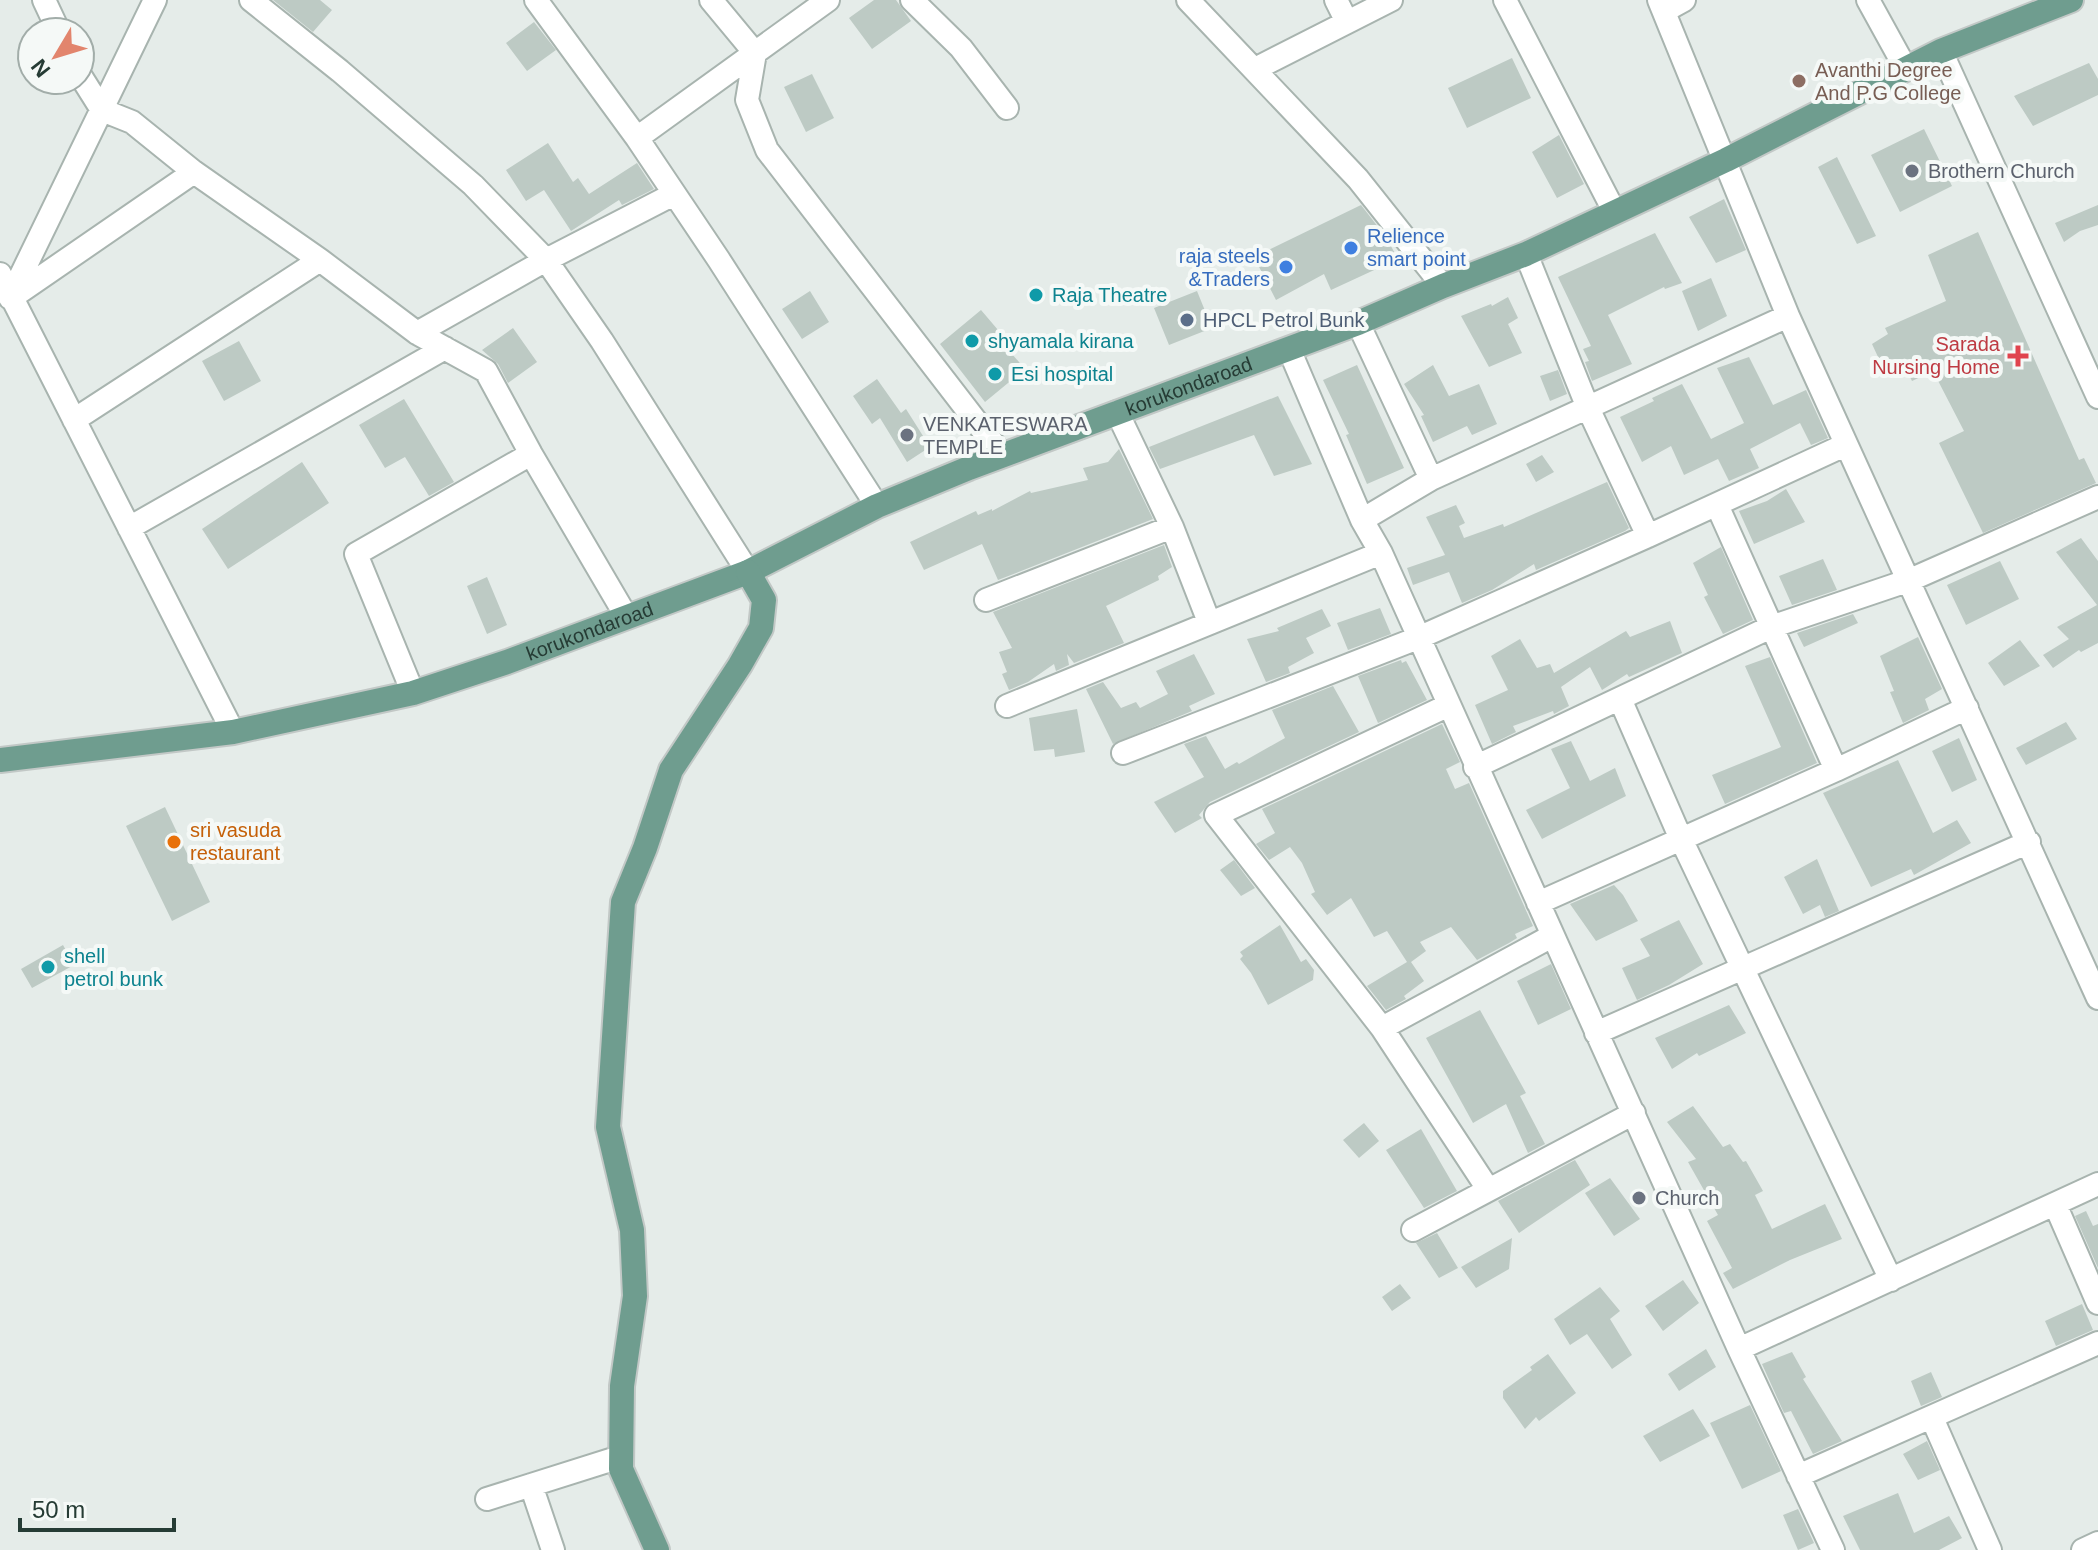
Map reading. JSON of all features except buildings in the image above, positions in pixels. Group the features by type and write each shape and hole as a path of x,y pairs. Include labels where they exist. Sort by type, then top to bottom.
{"main road":[{"name":"korukondaroad","path":"0,760 233,732 413,693 507,662 748,572 877,506 1002,455 1358,323 1526,254 1726,160 1941,51 2071,0"},
{"path":"657,1550 621,1469 620,1457 622,1386 635,1296 632,1230 608,1127 623,902 671,770 761,628 764,600 748,572"}],"street":[{"path":"10,298 155,0"},
{"path":"251,0 340,71 473,185 546,260 602,341 748,572"},
{"path":"536,0 637,138 877,506"},
{"path":"711,0 755,53 747,100 767,150 1002,455"},
{"path":"637,138 828,0"},
{"path":"912,0 961,48 1007,108"},
{"path":"1188,0 1358,179 1443,286"},
{"path":"1336,0 1347,22"},
{"path":"1255,69 1391,0"},
{"path":"1505,0 1614,211"},
{"path":"1868,0 1906,69"},
{"path":"1669,4 1788,316 2097,994"},
{"path":"1941,51 2098,397"},
{"path":"93,96 102,110 132,122 194,172 320,260 417,333 486,371 626,616"},
{"path":"10,298 194,172"},
{"path":"417,333 546,260 674,194"},
{"path":"1526,254 1588,408 1648,536"},
{"path":"74,420 320,260"},
{"path":"0,274 233,732"},
{"path":"1362,520 1431,479 1788,316"},
{"path":"1358,323 1431,479"},
{"path":"129,528 445,348"},
{"path":"1289,349 1362,520 1381,553 1475,767 1833,1550"},
{"path":"1117,412 1172,527 1209,622"},
{"path":"1123,753 1418,638 1845,445"},
{"path":"413,693 356,554 531,454"},
{"path":"1475,767 1771,627 1910,580 2098,497"},
{"path":"1717,505 1836,770"},
{"path":"986,600 1172,527"},
{"path":"1007,706 1381,553"},
{"path":"1620,699 1681,839 1891,1280"},
{"path":"1449,705 1216,815 1382,1028 1488,1189"},
{"path":"1538,903 1967,708"},
{"path":"1596,1033 2029,842"},
{"path":"1382,1028 1552,936"},
{"path":"1413,1230 1634,1113"},
{"path":"1739,1349 2098,1184"},
{"path":"2055,1204 2098,1303"},
{"path":"1798,1476 2098,1343"},
{"path":"1932,1418 1990,1550"},
{"path":"487,1499 620,1457"},
{"path":"531,1485 553,1550"},
{"path":"2083,1550 2098,1543"}],"place":[{"name":"Avanthi Degree And P.G College","path":"1799,81"},
{"name":"Brothern Church","path":"1912,171"},
{"name":"Relience smart point","path":"1351,248"},
{"name":"raja steels &Traders","path":"1286,267"},
{"name":"Raja Theatre","path":"1036,295"},
{"name":"HPCL Petrol Bunk","path":"1187,320"},
{"name":"shyamala kirana","path":"972,341"},
{"name":"Sarada Nursing Home","path":"2018,356"},
{"name":"Esi hospital","path":"995,374"},
{"name":"VENKATESWARA TEMPLE","path":"907,435"},
{"name":"sri vasuda restaurant","path":"174,842"},
{"name":"shell petrol bunk","path":"48,967"},
{"name":"Church","path":"1639,1198"}]}
